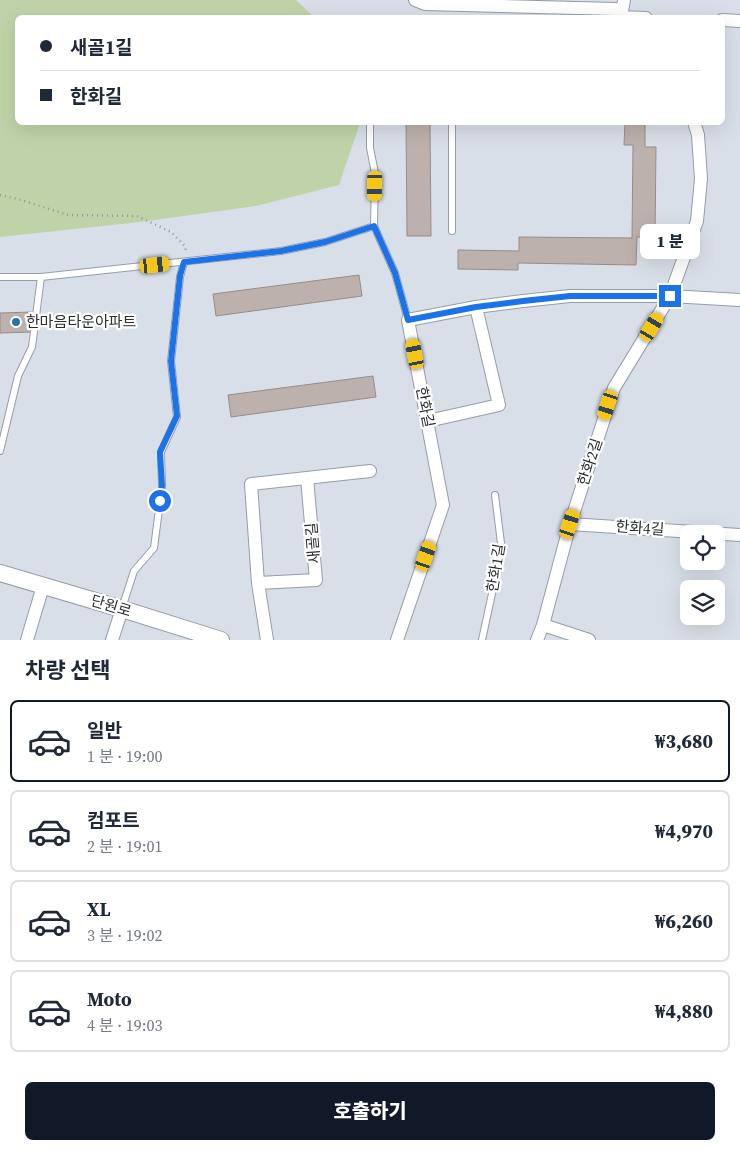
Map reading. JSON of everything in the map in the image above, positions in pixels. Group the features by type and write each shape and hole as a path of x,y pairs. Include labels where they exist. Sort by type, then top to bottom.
{"street":[{"path":"415,0 425,4 618,10 636,15"},
{"path":"725,20 740,21"},
{"name":"한화2길","path":"537,640 543,626 570,524 614,388 670,296 697,221 701,179 698,135 695,125"},
{"path":"408,320 476,307 570,296 670,296 740,300"},
{"path":"428,421 499,405 476,307"},
{"name":"한화길","path":"397,640 443,505 408,320"},
{"path":"267,640 258,583 251,484 370,472"},
{"name":"새골길","path":"258,583 316,580 307,478"},
{"name":"한화4길","path":"570,524 740,535"},
{"name":"단원로","path":"0,573 122,609 195,636 221,640"},
{"path":"27,640 44,586"},
{"path":"112,640 122,609"},
{"path":"543,626 588,640"}],"lane":[{"path":"370,125 370,148 375,174 374,226 395,273 408,320"},
{"path":"452,125 452,231"},
{"path":"0,278 41,276 281,251 325,242 374,226"},
{"path":"122,609 134,571 154,548 162,486 160,452 177,416 171,361 180,276 184,262"},
{"path":"0,450 18,376 32,346 41,276"},
{"name":"한화1길","path":"482,640 501,543 495,495"}],"path":[{"path":"0,196 18,199 68,215 137,216 171,232 185,246 184,262"}],"green space":[{"path":"0,0 296,0 312,15 15,15 15,125 359,125 339,185 256,206 140,222 0,237"}],"building":[{"path":"406,125 430,125 431,236 407,236"},
{"path":"625,125 645,125 645,147 656,147 655,237 637,237 636,265 518,263 518,270 458,269 458,250 519,251 519,237 632,238 633,145 624,145"},
{"path":"359,275 362,296 216,316 213,294"},
{"name":"한마음타운아파트","path":"32,312 33,332 0,333 0,313"},
{"path":"373,376 376,397 231,417 228,395"}],"place":[{"name":"한마음타운아파트","path":"16,322"}],"route":[{"path":"160,501 162,486 160,452 177,416 171,361 180,276 184,262 281,251 325,242 374,226 395,273 408,320 476,307 570,296 670,296"}]}
